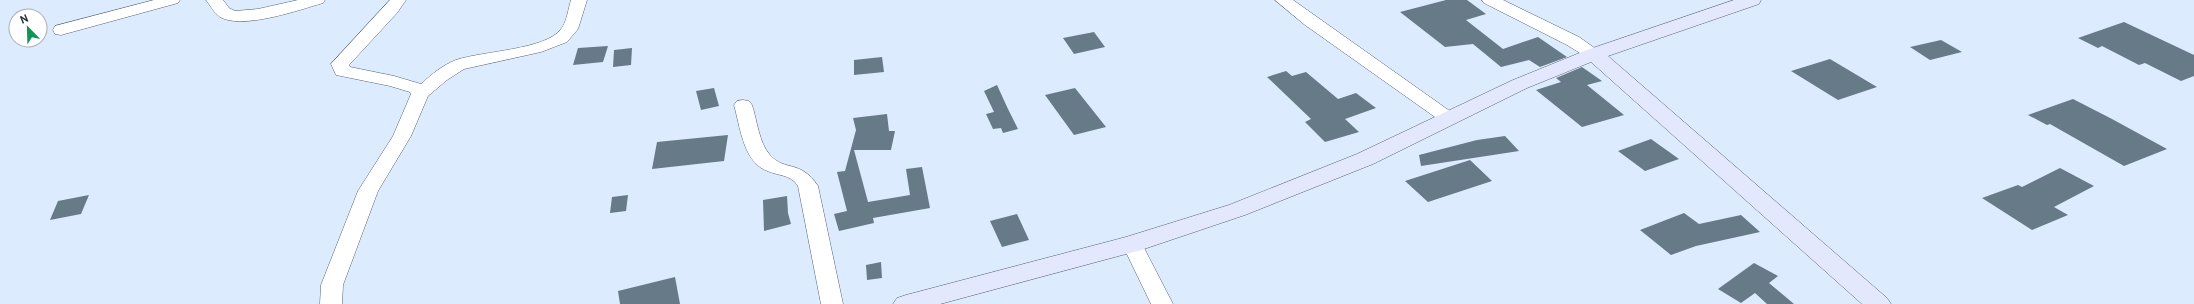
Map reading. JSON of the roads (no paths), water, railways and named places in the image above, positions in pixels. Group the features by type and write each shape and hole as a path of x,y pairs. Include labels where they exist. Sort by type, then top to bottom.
{"main road":[{"path":"906,304 1132,244 1237,210 1365,159 1520,84 1594,54 1752,0"},
{"path":"1594,54 1878,304"}],"street":[{"path":"62,30 172,0"},
{"path":"214,0 225,13 235,16 249,15 317,0"},
{"path":"398,0 391,10 340,64 342,72 409,85 416,88 420,94"},
{"path":"331,304 332,285 368,191 402,136 420,94 443,74 465,62 523,51 556,41 568,32 579,0"},
{"path":"1283,0 1323,32 1448,118"},
{"path":"1490,0 1573,41 1594,54"},
{"path":"743,105 761,158 768,164 800,174 808,186 832,304"},
{"path":"1132,244 1162,304"}]}
